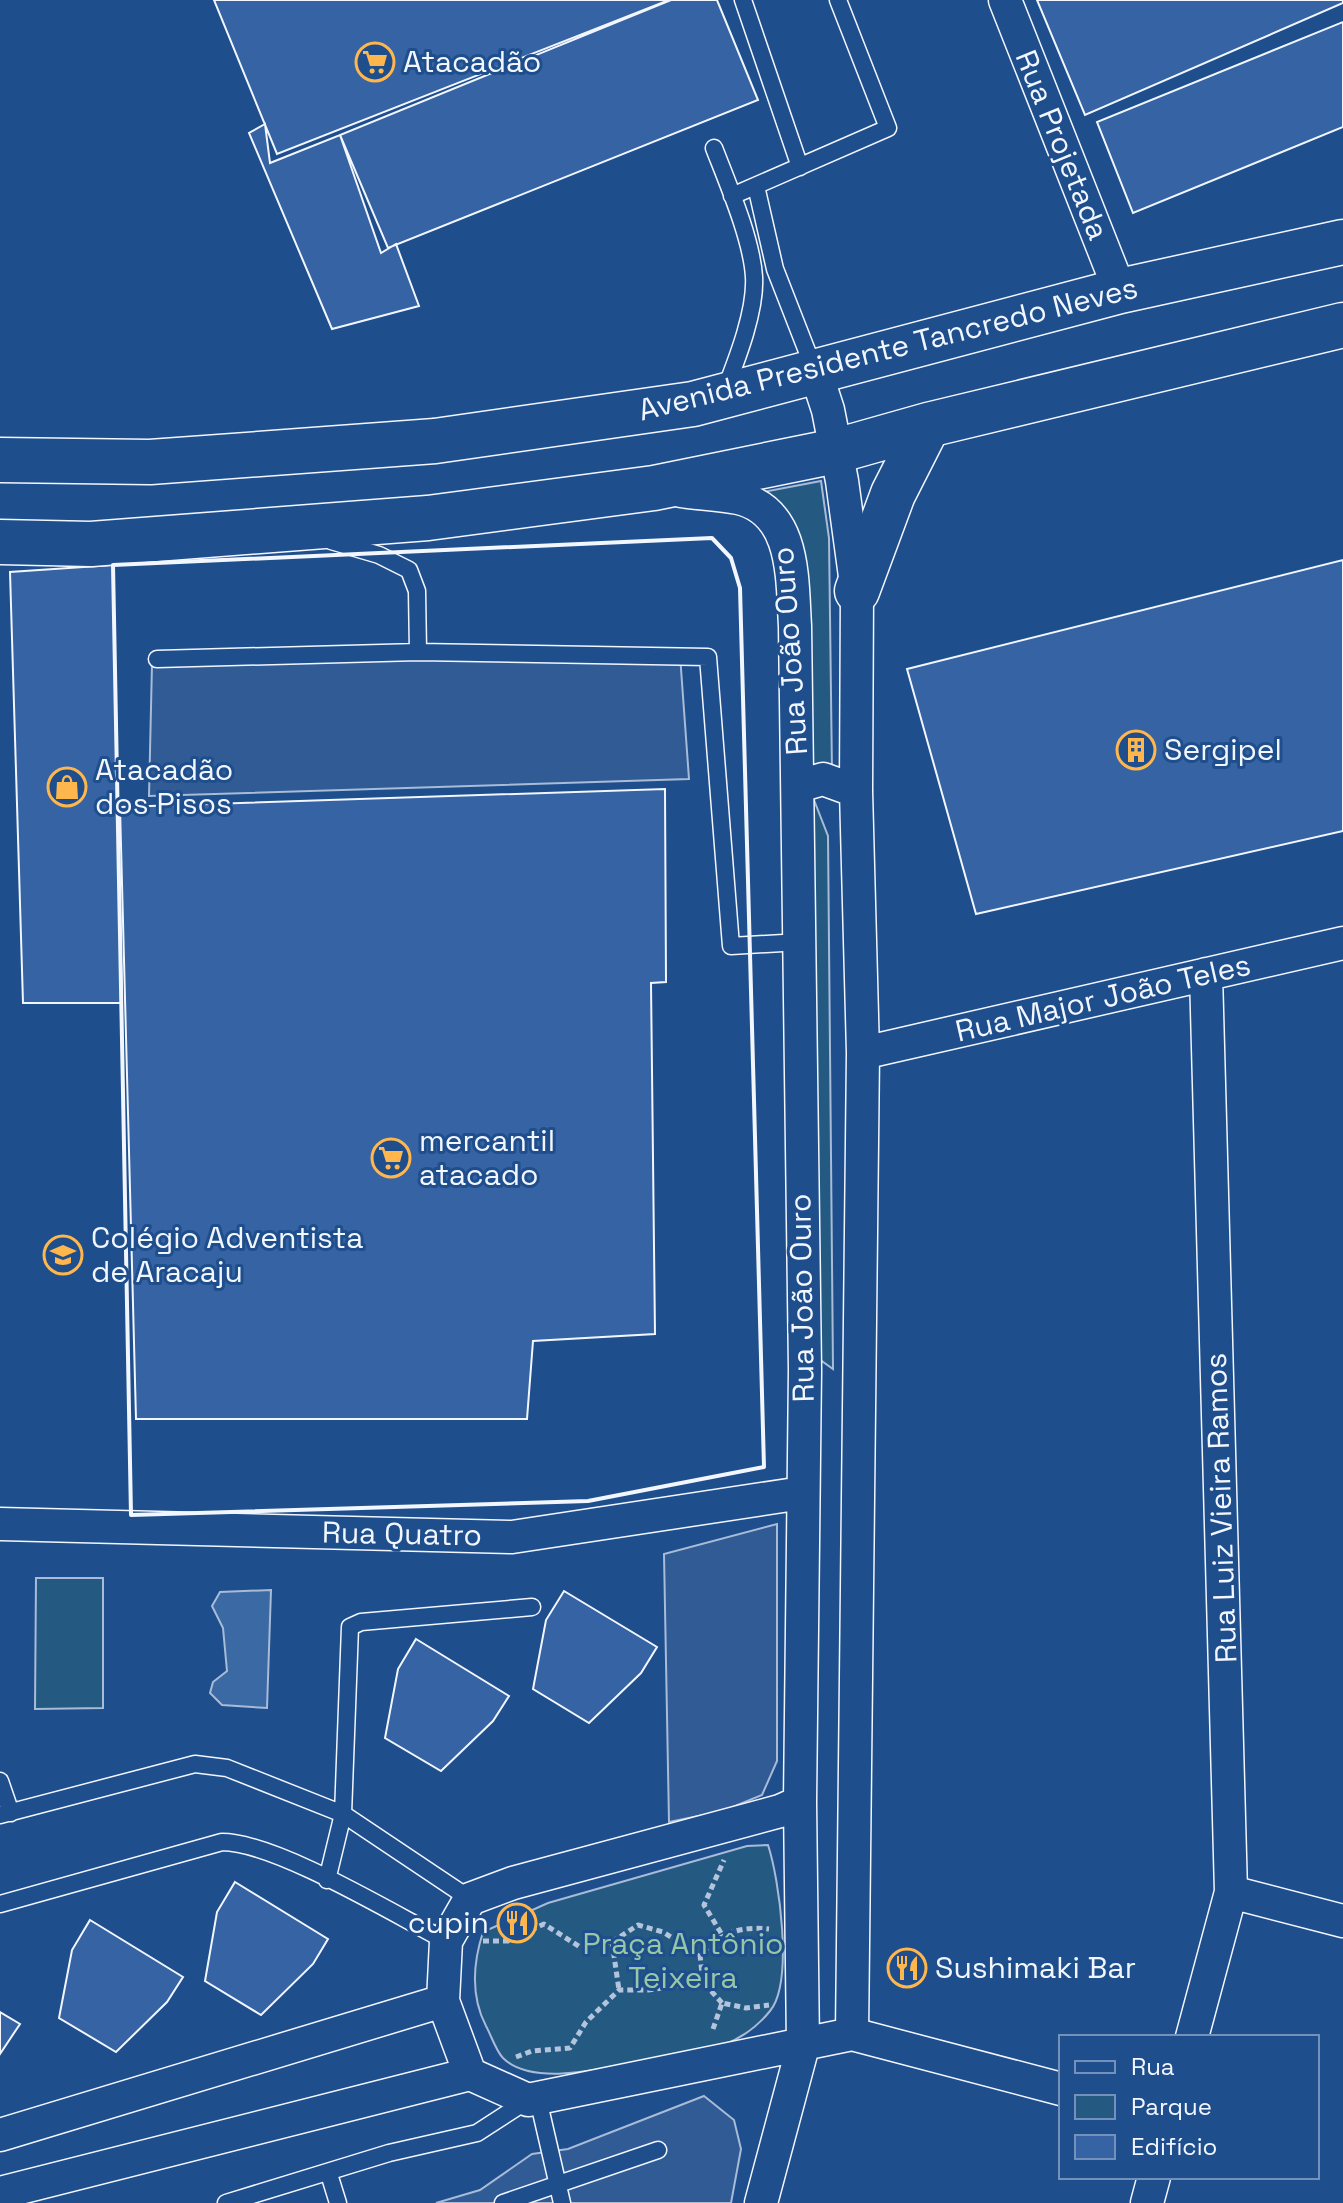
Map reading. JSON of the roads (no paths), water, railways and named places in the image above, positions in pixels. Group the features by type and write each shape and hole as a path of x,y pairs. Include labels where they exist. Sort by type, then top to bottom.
{"main road":[{"name":"Avenida Presidente Tancredo Neves","path":"0,460 150,462 435,441 693,404 1120,291 1343,242"},
{"path":"0,542 91,544 428,518 654,488 836,451 928,425 1343,325"},
{"path":"857,591 893,494 928,425"}],"street":[{"name":"Rua Projetada","path":"1005,0 1120,291"},
{"name":"Rua João Ouro","path":"815,370 836,451 857,591 856,791 863,1053 857,1365 852,2034"},
{"name":"Rua João Ouro","path":"654,488 747,501 771,517 783,533 790,559 799,786 799,1108 805,1370 800,1802 803,2046 761,2203"},
{"path":"799,786 823,779 856,791"},
{"name":"Rua Major João Teles","path":"863,1053 1343,943"},
{"name":"Rua Luiz Vieira Ramos","path":"1193,2035 1231,1892 1206,974"},
{"path":"805,1370 833,1381 857,1365"},
{"name":"Rua Quatro","path":"0,1524 512,1537 802,1493"},
{"path":"470,2074 443,2001 446,1941 470,1899 513,1883 780,1811 800,1802"},
{"path":"1231,1892 1343,1921"},
{"path":"0,2135 443,2001"},
{"path":"0,2193 470,2074 533,2099 852,2034 1059,2088"},
{"path":"1147,2203 1153,2179"}],"lane":[{"path":"743,0 800,167"},
{"path":"732,196 888,128 838,0"},
{"path":"714,148 732,196 754,278 741,348 723,395"},
{"path":"756,186 775,269 815,370"},
{"path":"283,529 379,555 409,570 417,591 418,652"},
{"path":"157,659 418,652 708,657 731,946 800,942"},
{"path":"327,1880 343,1814 350,1627 361,1622 532,1607"},
{"path":"0,1781 5,1814 195,1764 227,1768 343,1814 470,1899"},
{"path":"0,1904 222,1842 253,1846 446,1941"},
{"path":"226,2203 248,2201 389,2153 477,2133 533,2099 562,2203"},
{"path":"503,2203 658,2150"},
{"path":"329,2174 338,2203"}],"place":[{"name":"Atacadão","path":"375,62"},
{"name":"Sergipel","path":"1136,750"},
{"name":"Atacadão dos Pisos","path":"67,787"},
{"name":"mercantil atacado","path":"391,1158"},
{"name":"Colégio Adventista de Aracaju","path":"63,1255"},
{"name":"cupin","path":"517,1923"},
{"name":"Sushimaki Bar","path":"907,1968"}],"park label":[{"name":"Praça Antônio Teixeira","path":"683,1961"}]}
